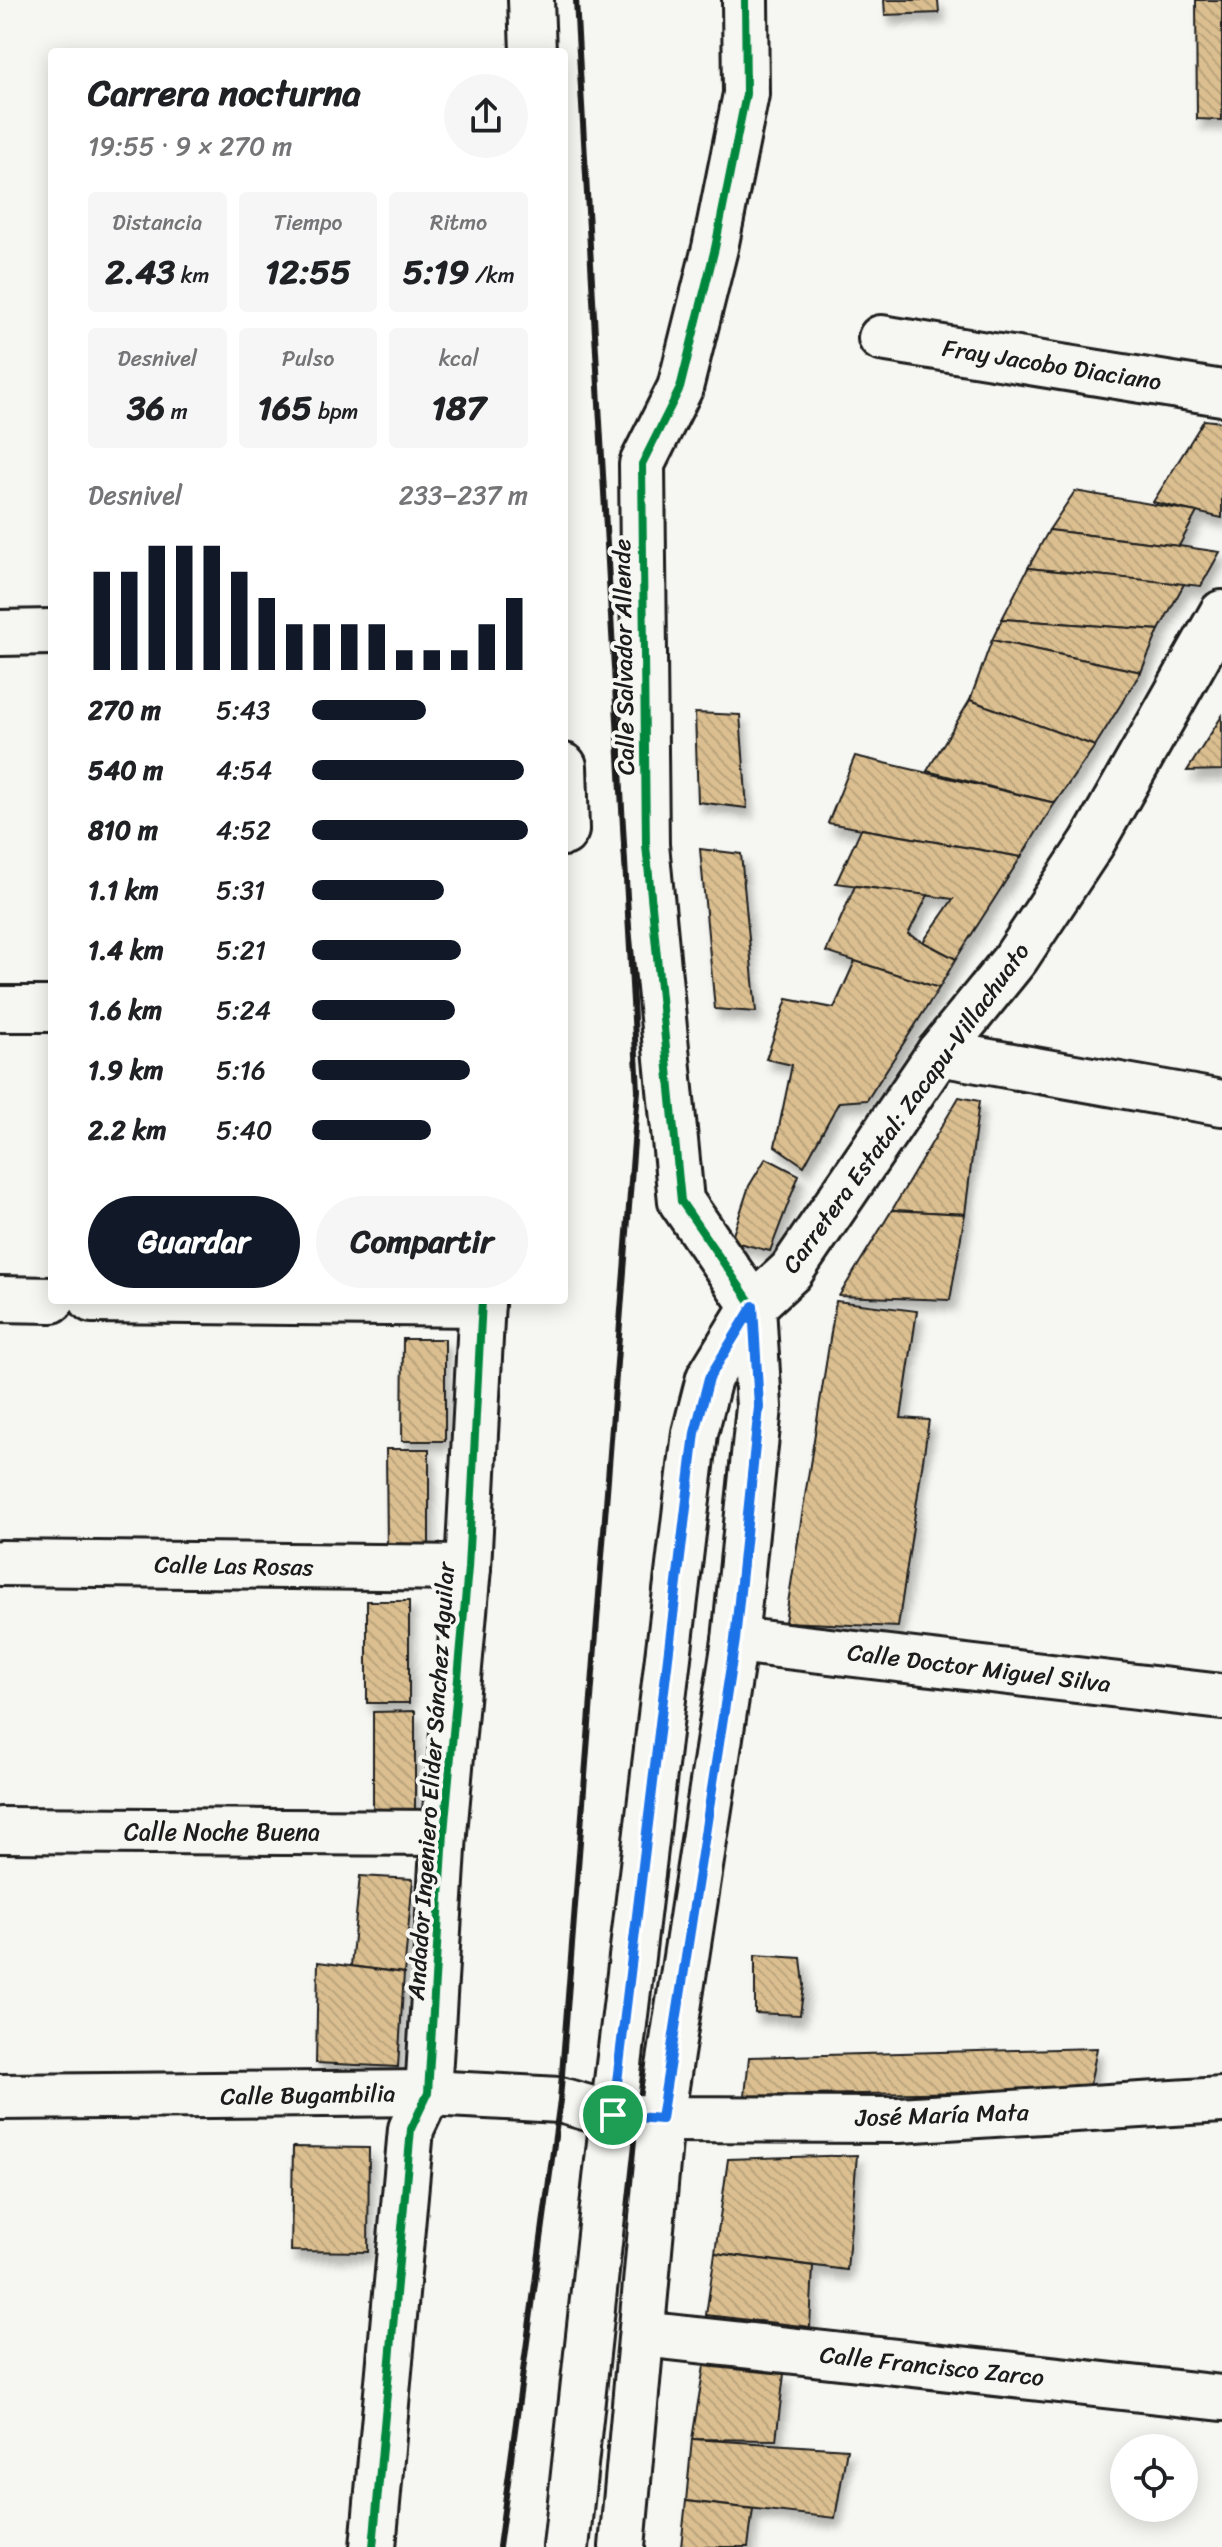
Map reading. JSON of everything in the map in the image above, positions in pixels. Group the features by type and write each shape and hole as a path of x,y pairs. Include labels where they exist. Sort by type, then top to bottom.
{"street":[{"path":"531,0 533,48"},
{"name":"Calle Salvador Allende","path":"745,0 746,94 715,248 680,388 642,464 642,479 646,845 681,1201 753,1306"},
{"name":"Fray Jacobo Diaciano","path":"881,338 1222,393"},
{"name":"Carretera Estatal: Zacapu-Villachuato","path":"566,2547 613,2115 695,1433 709,1378 753,1306 791,1271 939,1053 1016,958 1092,843 1222,613"},
{"path":"0,633 48,632"},
{"path":"0,1009 48,1009"},
{"path":"939,1053 1222,1103"},
{"path":"0,1299 48,1300"},
{"name":"Andador Ingeniero Elider Sánchez Aguilar","path":"373,2547 411,2129 428,2093 444,1833 468,1568 482,1304"},
{"path":"622,2547 661,2119 735,1640 759,1407 753,1306"},
{"name":"Calle Las Rosas","path":"0,1563 468,1568"},
{"name":"Calle Doctor Miguel Silva","path":"735,1640 1222,1697"},
{"name":"Calle Noche Buena","path":"0,1830 444,1833"},
{"name":"Calle Bugambilia","path":"0,2097 428,2093 560,2100 613,2115 661,2119"},
{"name":"José María Mata","path":"661,2119 899,2120 1222,2100"},
{"name":"Calle Francisco Zarco","path":"642,2334 1222,2398"}],"building":[{"path":"884,0 938,0 939,13 885,15"},
{"path":"1196,0 1222,0 1222,120 1197,119"},
{"path":"1204,420 1222,422 1222,518 1153,502"},
{"path":"1075,491 1197,512 1179,546 1049,530"},
{"path":"1049,530 1220,552 1201,586 1028,568"},
{"path":"1028,568 1184,584 1159,630 1002,619"},
{"path":"1002,619 1159,630 1141,672 992,640"},
{"path":"992,640 1141,672 1095,746 970,700"},
{"path":"970,700 1095,746 1055,803 927,771"},
{"path":"695,713 740,715 747,808 698,802"},
{"path":"1222,716 1222,770 1187,771"},
{"path":"855,756 1055,803 1021,857 828,823"},
{"path":"861,829 1021,857 956,959 923,942 953,899 836,883"},
{"path":"700,849 741,854 756,1012 715,1009"},
{"path":"855,886 928,895 908,934 956,959 939,988 826,952"},
{"path":"855,961 939,988 867,1100 839,1102 804,1166 775,1146 792,1065 766,1059 787,999 834,1008"},
{"path":"959,1097 979,1101 965,1214 892,1210"},
{"path":"766,1158 799,1175 770,1251 731,1241 749,1186"},
{"path":"892,1210 965,1214 950,1300 839,1296"},
{"path":"836,1301 917,1311 901,1418 929,1420 898,1627 785,1622"},
{"path":"403,1339 445,1339 445,1441 402,1441"},
{"path":"386,1449 429,1449 429,1550 387,1551"},
{"path":"367,1601 409,1601 409,1703 367,1703"},
{"path":"415,1711 415,1813 373,1813 373,1712"},
{"path":"360,1876 413,1879 404,1973 351,1966"},
{"path":"755,1955 801,1958 804,1985 800,2015 755,2013"},
{"path":"318,1962 404,1973 398,2067 316,2063"},
{"path":"1097,2048 1089,2090 745,2096 749,2057"},
{"path":"293,2147 369,2148 368,2252 291,2251"},
{"path":"857,2155 847,2270 715,2253 728,2159"},
{"path":"715,2253 813,2266 810,2327 706,2315"},
{"path":"704,2366 784,2374 776,2440 692,2439"},
{"path":"692,2439 847,2449 835,2518 686,2501"},
{"path":"686,2501 753,2509 748,2547 681,2547"}],"railway":[{"path":"499,2547 560,2100 638,1090 576,0"}],"cycle path":[{"path":"745,0 746,94 715,248 680,388 642,464 646,845 681,1201 753,1306"},
{"path":"373,2547 411,2129 428,2093 444,1833 468,1568 482,1304"}],"route":[{"path":"753,1306 759,1407 735,1640 661,2119 613,2115 695,1433 709,1378 753,1306"}]}
